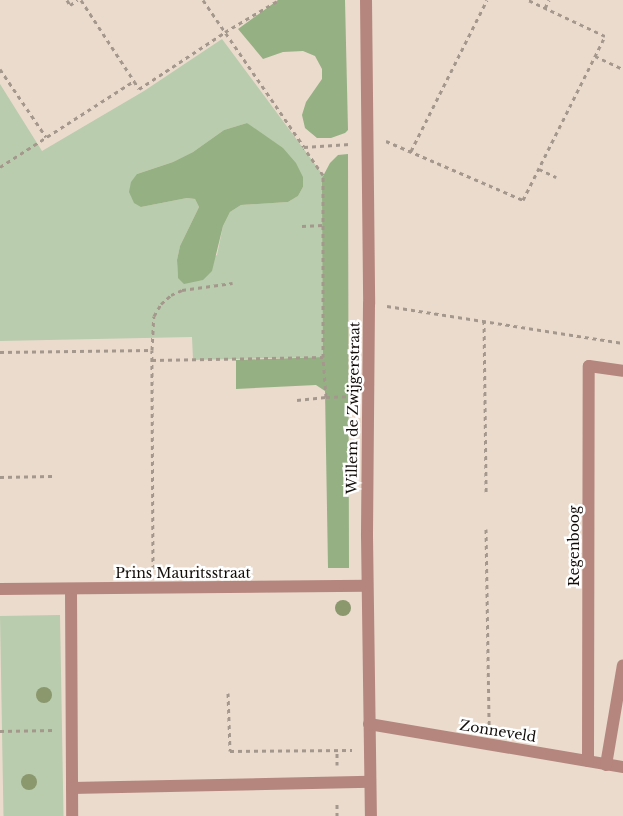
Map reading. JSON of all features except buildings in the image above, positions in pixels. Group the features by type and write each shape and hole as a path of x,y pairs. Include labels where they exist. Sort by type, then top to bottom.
{"street":[{"name":"Willem de Zwijgerstraat","path":"366,0 369,304 367,586 371,816"},
{"name":"Regenboog","path":"588,762 589,366 623,371"},
{"name":"Prins Mauritsstraat","path":"0,589 367,586"},
{"path":"71,589 72,816"},
{"path":"606,765 623,665"},
{"name":"Zonneveld","path":"369,724 623,767"},
{"path":"72,788 370,782"}],"path":[{"path":"67,0 70,5 80,0 139,89 224,32 279,0"},
{"path":"203,0 323,175 326,397"},
{"path":"411,151 487,0"},
{"path":"304,147 389,141 523,200 605,36 528,0"},
{"path":"545,8 549,0"},
{"path":"595,56 623,69"},
{"path":"0,68 46,137"},
{"path":"0,167 134,81"},
{"path":"539,169 556,177"},
{"path":"302,226 323,224"},
{"path":"153,588 152,350 154,316 161,304 171,295 182,290 233,283"},
{"path":"369,304 484,320 623,343"},
{"path":"484,320 486,492"},
{"path":"0,352 152,350"},
{"path":"152,360 324,357"},
{"path":"297,400 368,395"},
{"path":"0,477 52,476"},
{"path":"486,529 489,745"},
{"path":"228,693 230,751 337,750"},
{"path":"0,731 72,730"}],"green space":[{"path":"278,0 345,0 348,130 345,133 331,138 317,138 305,128 302,115 306,102 322,79 322,69 315,56 303,51 283,52 263,59 238,29"},
{"path":"222,39 323,175 323,357 193,360 192,337 0,341 0,84 42,151 144,91","holes":["247,123 303,187 298,196 288,202 241,205 230,212 223,226 217,255 178,278 177,260 180,246 199,207 195,199 187,198 141,207 137,174 173,162 193,152 224,130"]},
{"path":"247,123 283,148 296,163 303,177 303,187 298,196 288,202 241,205 230,212 223,226 212,271 203,280 184,284 178,278 177,260 180,246 199,207 195,199 187,198 141,207 134,203 129,192 131,182 137,174 173,162 193,152 224,130"},
{"path":"348,154 349,568 328,568 325,391 316,385 236,389 236,360 323,357 322,178 330,163 338,155"},
{"path":"60,615 64,816 3,816 0,616"}]}
